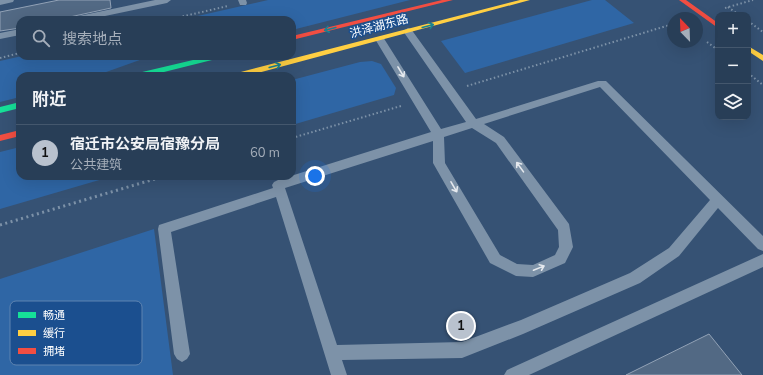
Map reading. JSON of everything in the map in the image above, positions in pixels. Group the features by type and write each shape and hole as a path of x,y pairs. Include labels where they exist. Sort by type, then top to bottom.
{"main road":[{"name":"洪泽湖东路","path":"296,37 450,0"},
{"name":"洪泽湖东路","path":"252,72 527,0"},
{"path":"682,0 715,24"},
{"path":"751,50 763,59"},
{"path":"154,72 204,60"},
{"path":"0,110 16,106"},
{"path":"0,138 16,134"}],"lane":[{"path":"0,2 10,0"},
{"path":"93,16 167,0"},
{"path":"380,38 438,134 439,163 495,259 516,270 533,271 560,259 566,247 564,228 500,140 473,123 408,31"},
{"path":"0,36 16,33"},
{"path":"296,179 602,83 763,245"},
{"path":"294,180 278,185 339,375"},
{"path":"182,354 164,229 280,191"},
{"path":"332,354 462,350 523,328 635,278 674,252 718,199"},
{"path":"512,375 763,260"}],"path":[{"path":"184,16 242,2"},
{"path":"728,8 734,12"},
{"path":"751,23 763,32"},
{"path":"450,91 667,26"},
{"path":"0,58 16,54"},
{"path":"751,75 763,85"},
{"path":"296,137 418,100"},
{"path":"0,225 152,180"}],"shaded area":[{"path":"268,0 410,0 296,29 296,16 198,16"},
{"path":"592,0 605,0 634,23 465,73 441,41"},
{"path":"16,57 16,60 140,60 106,72 16,72 16,98 0,102 0,61"},
{"path":"372,61 381,64 396,88 394,95 296,124 296,79 360,62"},
{"path":"16,148 16,180 99,180 0,209 0,152"},
{"path":"154,229 173,375 0,375 0,279"}],"building":[{"path":"59,0 110,0 111,8 74,16 16,16 16,29 0,31 0,12"},
{"path":"709,334 742,375 626,375"}],"traffic: fast":[{"path":"154,72 204,60"},
{"path":"0,110 16,106"}],"traffic: slow":[{"path":"252,72 527,0"},
{"path":"751,50 763,59"}],"traffic: jam":[{"path":"296,37 450,0"},
{"path":"682,0 715,24"},
{"path":"0,138 16,134"}],"place":[{"name":"宿迁市公安局宿豫分局","path":"461,326"}]}
